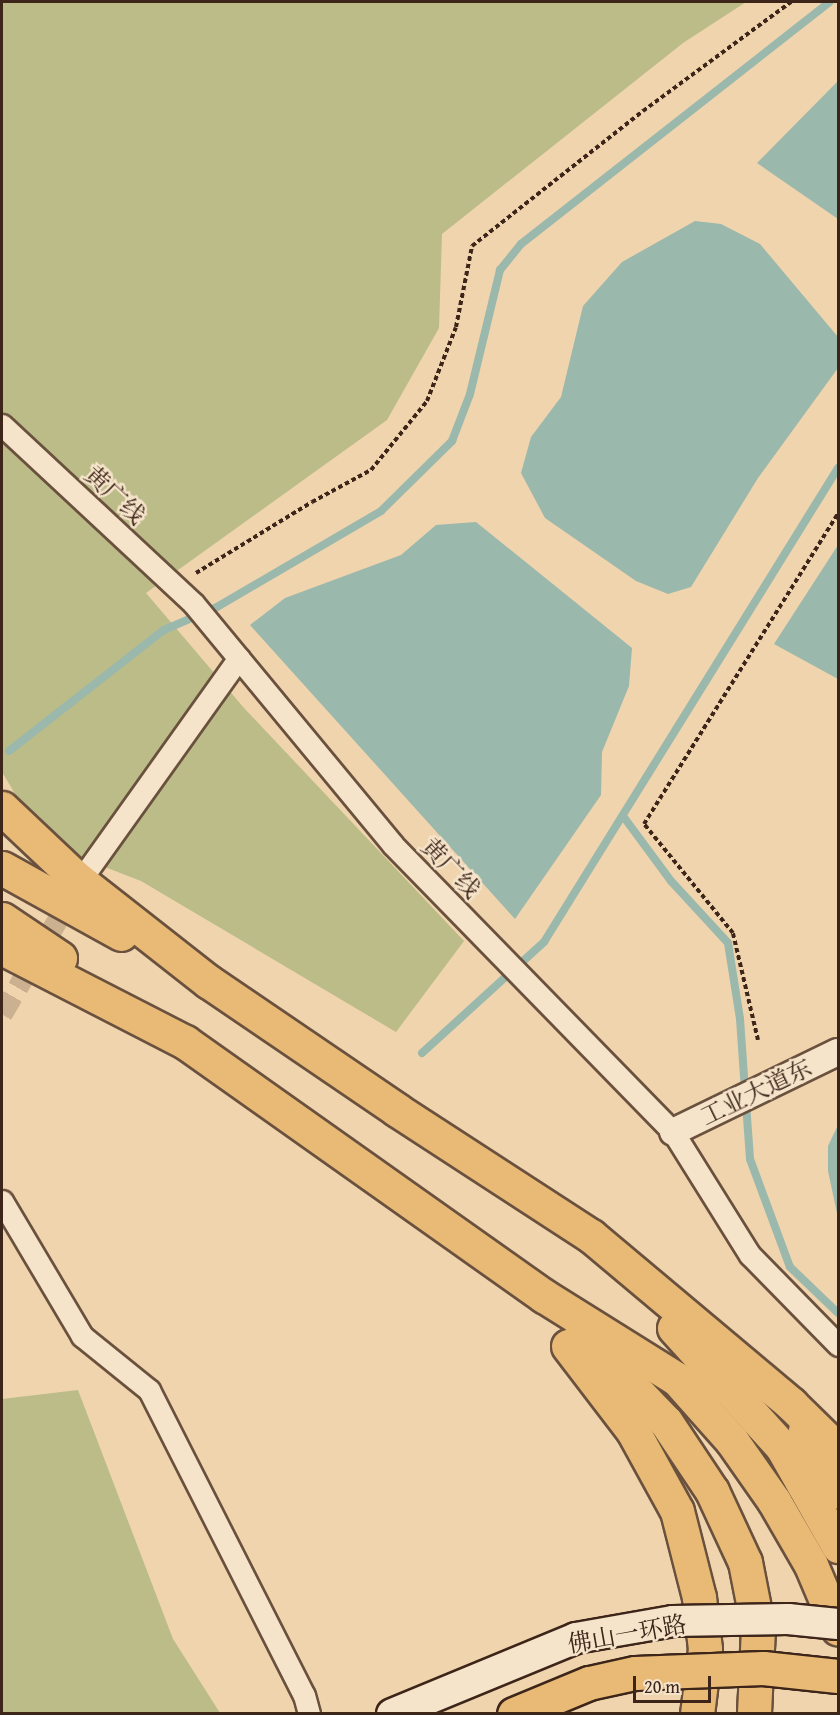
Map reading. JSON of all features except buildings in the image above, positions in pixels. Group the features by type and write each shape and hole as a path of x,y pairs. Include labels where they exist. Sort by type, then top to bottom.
{"highway":[{"path":"2,808 75,878 209,982 397,1110 591,1236 791,1404 838,1450"},
{"path":"2,868 209,982"},
{"path":"2,919 184,1042 544,1296 676,1379 732,1441 774,1501 811,1565 838,1629"},
{"path":"2,948 184,1042"},
{"path":"591,1236 782,1447 838,1546"},
{"path":"544,1296 560,1336 633,1431 677,1511 699,1597 704,1639 698,1713"},
{"path":"544,1296 666,1422 712,1491 745,1562 756,1617 758,1628 754,1713"},
{"path":"791,1404 838,1492"},
{"path":"514,1713 589,1683 635,1673 763,1668 838,1676"}],"main road":[{"name":"佛山一环路","path":"392,1713 576,1638 673,1621 788,1619 838,1624"}],"street":[{"name":"黄广线","path":"2,425 193,603 393,845 673,1132 750,1255 838,1345"},
{"path":"89,868 239,658"},
{"name":"工业大道东","path":"673,1132 838,1053"},
{"path":"2,1201 82,1336 149,1390 304,1695 309,1713"}],"path":[{"path":"175,586 312,502 370,470 427,401 456,327 472,246 643,111 791,2"},
{"path":"758,1040 733,933 644,824 838,513"}],"green space":[{"path":"2,2 746,2 683,43 442,234 439,328 387,420 146,593 244,708 464,941 396,1032 141,881 71,854 29,817 2,772"},
{"path":"78,1390 173,1639 220,1713 2,1713 2,1399"}],"shaded area":[{"path":"838,81 838,219 757,163"},
{"path":"695,221 721,224 760,244 838,337 838,368 758,478 691,587 668,594 636,581 545,518 521,473 531,437 561,397 583,306 622,262"},
{"path":"476,522 632,648 629,686 602,752 601,795 515,919 250,625 285,598 401,555 436,525"},
{"path":"838,545 838,679 774,644"},
{"path":"838,1125 838,1218 828,1171 828,1146"}],"waterway":[{"path":"9,751 164,630 217,607 381,511 452,441 470,394 500,270 521,244 830,2"},
{"path":"422,1053 544,942 838,468"},
{"path":"623,816 671,881 728,943 740,1019 745,1091"},
{"path":"746,1103 750,1159 790,1267 838,1313"}],"tunnel":[{"path":"2,1014 73,894"}]}
